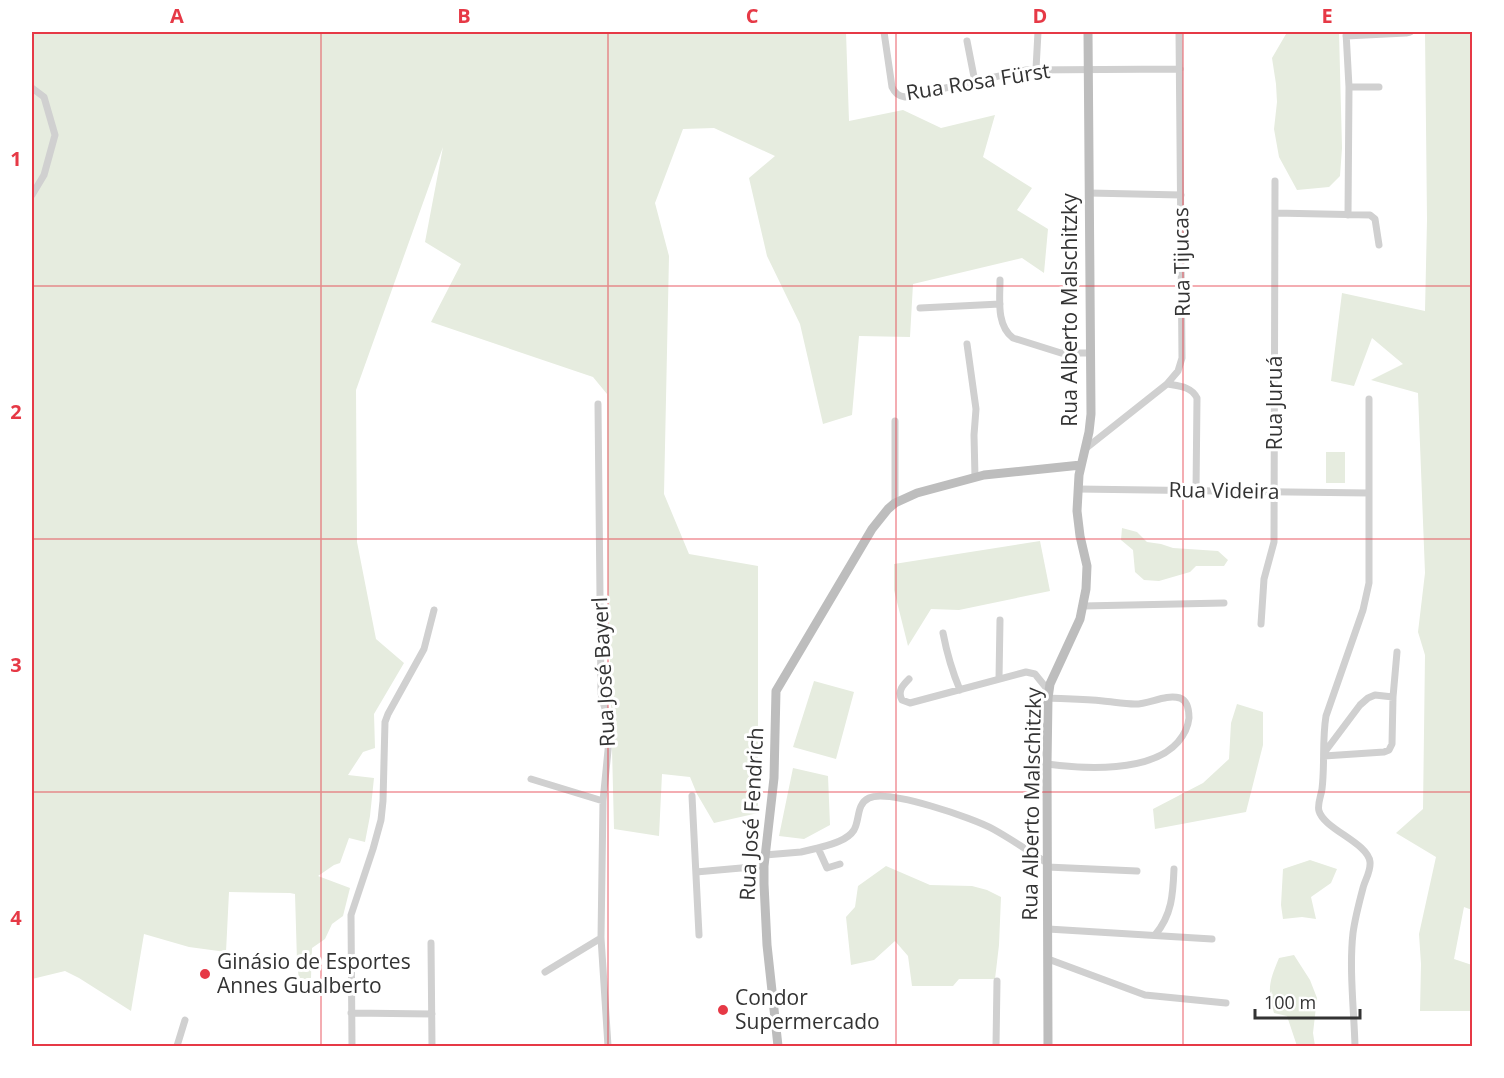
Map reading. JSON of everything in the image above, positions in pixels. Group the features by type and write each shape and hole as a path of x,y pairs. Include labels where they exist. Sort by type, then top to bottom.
{"street":[{"name":"Rua Rosa Fürst","path":"884,32 892,87 895,93 906,97 1036,69 1180,69"},
{"path":"1036,69 1038,32"},
{"name":"Rua Alberto Malschitzky","path":"1048,1047 1048,694 1053,677 1077,626 1087,581 1087,566 1078,520 1078,489 1091,414 1088,32"},
{"name":"Rua Tijucas","path":"1085,449 1167,384 1178,371 1182,358 1179,32"},
{"path":"1348,215 1349,87 1346,34 1410,32"},
{"path":"967,41 975,82"},
{"path":"1349,87 1379,87"},
{"path":"32,88 44,97 55,135 44,175 32,195"},
{"name":"Rua Juruá","path":"1261,624 1264,579 1274,542 1275,181"},
{"path":"1089,194 1181,195"},
{"path":"1275,213 1370,215 1375,219 1379,245"},
{"path":"1000,280 1000,303 1006,333 1013,338 1061,353 1091,353"},
{"path":"920,308 1000,303"},
{"path":"967,344 976,409 975,477"},
{"path":"1167,384 1188,388 1197,398 1196,491"},
{"path":"1355,1047 1352,951 1355,922 1370,862 1368,855 1361,848 1323,818 1318,810 1322,791 1324,729 1329,706 1367,597 1369,399"},
{"name":"Rua José Bayerl","path":"598,404 601,693 603,706 610,722 603,801 601,938 608,1047"},
{"path":"895,421 895,503 917,493 975,477 1000,472 1081,465"},
{"name":"Rua Videira","path":"1078,489 1369,493"},
{"name":"Rua José Fendrich","path":"778,1047 767,945 764,866 774,778 776,691 872,529 895,503"},
{"path":"1083,606 1224,603"},
{"path":"352,1047 351,915 381,820 385,722 424,649 435,610"},
{"path":"999,679 1000,620"},
{"path":"944,633 948,657 960,690"},
{"path":"1324,754 1389,750 1392,744 1397,652"},
{"path":"909,678 900,692 900,697 906,702 915,702 1032,672 1048,694 1135,704 1178,698 1184,701 1189,711 1188,726 1176,744 1168,752 1146,762 1099,767 1047,764"},
{"path":"1324,754 1360,705 1368,698 1375,695 1393,697"},
{"path":"531,779 603,801"},
{"path":"692,796 699,935"},
{"path":"765,855 801,852 827,846 847,837 854,831 859,810 865,801 880,796 922,804 994,829 1047,865 1137,871"},
{"path":"818,848 826,868 840,864"},
{"path":"696,872 764,866"},
{"path":"1155,935 1170,911 1174,869"},
{"path":"1048,929 1212,939"},
{"path":"545,972 601,938"},
{"path":"431,943 432,1047"},
{"path":"1048,959 1145,995 1226,1003"},
{"path":"996,1047 997,981"},
{"path":"351,1013 432,1014"},
{"path":"177,1047 185,1020"}],"shaded area":[{"path":"32,32 846,32 849,121 903,110 941,128 995,115 983,157 1032,188 1017,210 1048,229 1044,273 1022,258 913,284 910,337 859,336 852,415 823,424 800,324 767,256 749,178 775,156 714,128 683,129 655,203 669,256 664,494 689,554 758,566 758,813 714,823 690,777 662,774 659,836 614,829 608,587 607,394 593,377 431,322 461,264 425,242 443,147 356,390 357,542 376,639 404,663 374,714 375,748 363,752 348,775 374,778 365,842 349,838 340,863 318,876 350,888 343,916 332,924 325,939 312,948 311,978 299,980 295,894 229,892 226,952 189,947 144,934 131,1011 65,971 32,979"},
{"path":"1281,32 1339,32 1342,148 1340,176 1329,187 1297,190 1279,157 1274,129 1277,102 1272,58 1286,34"},
{"path":"1425,32 1472,32 1472,910 1464,907 1454,959 1472,965 1472,1011 1420,1011 1419,934 1436,857 1396,833 1423,809 1425,655 1418,632 1425,573 1418,393 1371,380 1403,364 1372,338 1354,386 1331,381 1342,293 1425,311 1427,220"},
{"path":"1326,452 1345,452 1345,483 1326,483"},
{"path":"1122,528 1137,532 1147,542 1173,548 1218,551 1228,560 1224,566 1196,566 1190,572 1159,581 1144,580 1135,572 1133,550 1121,540"},
{"path":"1040,541 1050,591 959,610 931,609 908,646 894,590 894,564"},
{"path":"814,681 854,692 836,759 793,747"},
{"path":"1237,704 1263,712 1263,745 1246,812 1155,829 1153,809 1203,783 1229,759 1231,723"},
{"path":"793,768 828,776 830,825 804,839 779,836"},
{"path":"1310,860 1337,869 1331,883 1311,897 1316,919 1302,917 1283,919 1281,905 1283,869"},
{"path":"886,866 930,885 972,886 1001,897 995,979 959,979 953,986 912,986 908,956 895,941 874,960 851,965 846,917 855,907 858,886"},
{"path":"1294,955 1310,980 1317,998 1313,1033 1315,1046 1297,1046 1287,1016 1274,1013 1272,1005 1270,986 1279,958"}],"place":[{"name":"Ginásio de Esportes Annes Gualberto","path":"205,974"},
{"name":"Condor Supermercado","path":"723,1010"}]}
